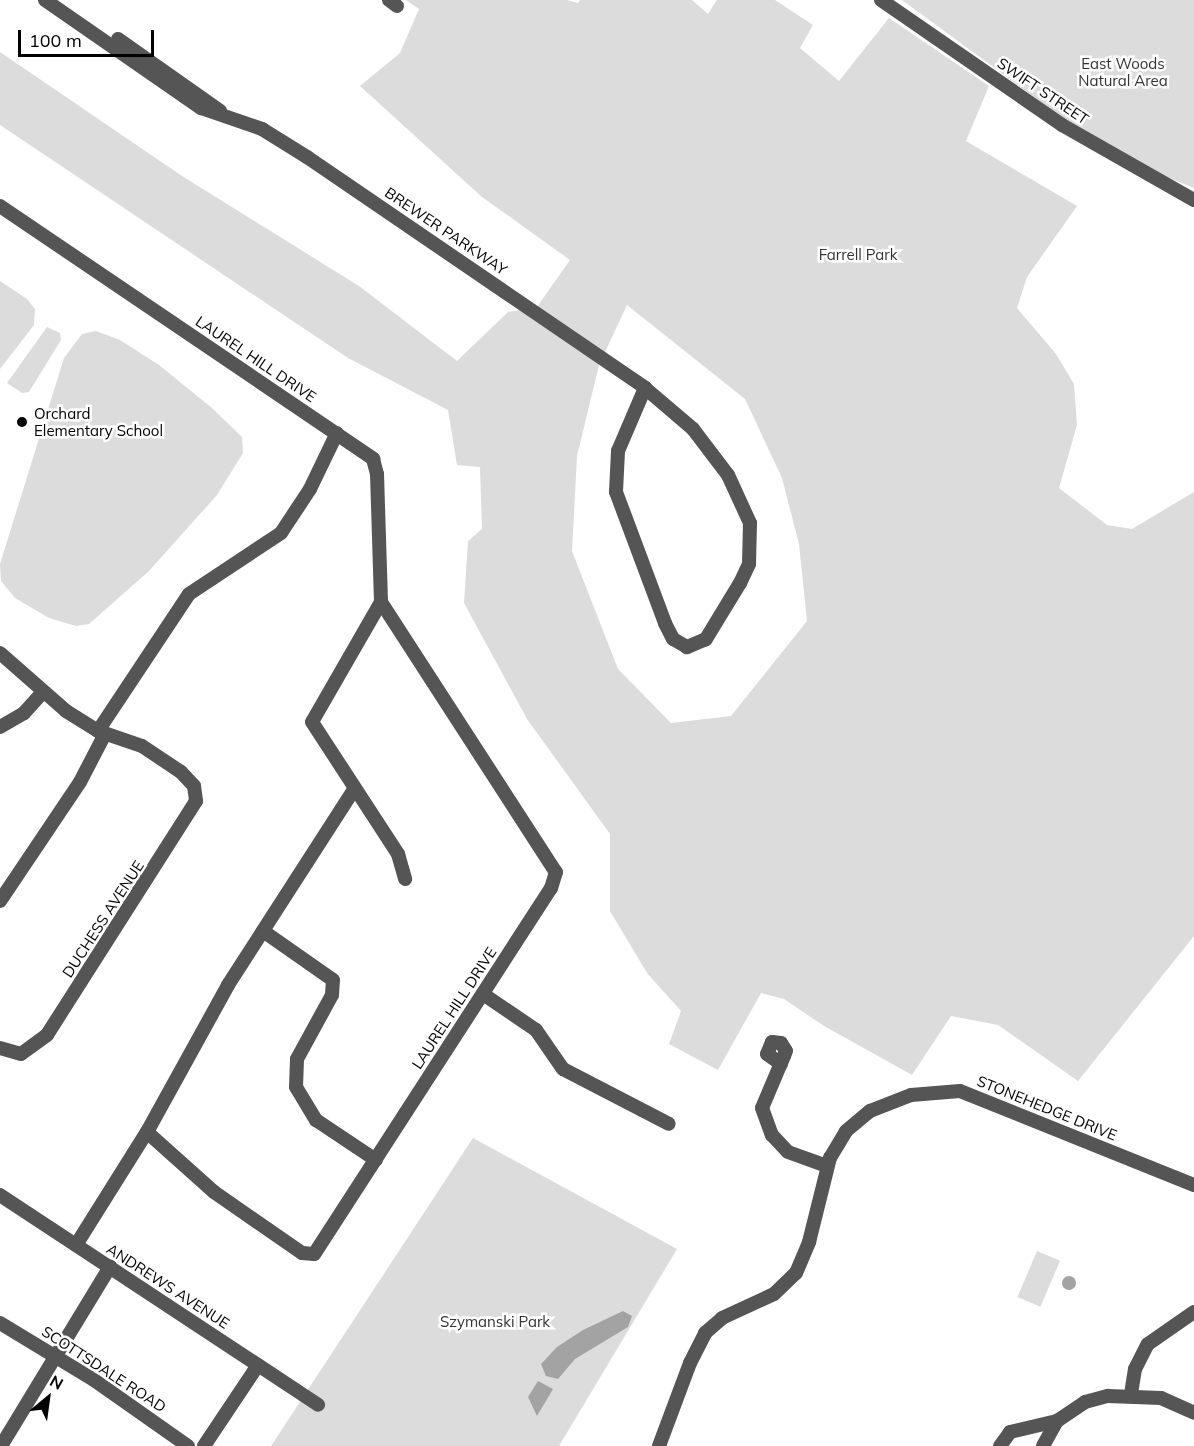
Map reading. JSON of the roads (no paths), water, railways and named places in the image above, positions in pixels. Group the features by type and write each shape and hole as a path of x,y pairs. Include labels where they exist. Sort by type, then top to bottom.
{"street":[{"name":"BREWER PARKWAY","path":"45,0 201,108 221,112 262,129 307,157 645,388 693,429 728,475 750,523 749,564 706,639 687,647 673,639 665,623 616,492 618,451 645,388"},
{"name":"BREWER PARKWAY","path":"60,0 221,112"},
{"name":"SWIFT STREET","path":"880,0 1062,125 1194,200"},
{"name":"LAUREL HILL DRIVE","path":"0,206 337,433 375,463 381,602 555,868 551,888 317,1250 306,1256 214,1192 147,1132"},
{"path":"0,902 80,782 101,732 189,594 281,534 310,489 337,433"},
{"path":"381,602 312,722 398,854 405,879"},
{"path":"0,653 43,692 101,732"},
{"path":"0,727 24,713 43,692"},
{"name":"DUCHESS AVENUE","path":"0,1048 11,1053 30,1050 52,1028 196,801 190,781 162,759 128,740 101,732"},
{"path":"76,1245 147,1132 263,932 355,788"},
{"path":"263,932 333,980 333,995 297,1059 296,1088 316,1120 376,1160"},
{"path":"483,994 536,1030 563,1069 669,1124"},
{"path":"781,1064 762,1108 772,1135 792,1154 827,1166"},
{"name":"STONEHEDGE DRIVE","path":"659,1446 690,1362 705,1333 722,1318 774,1294 796,1273 809,1242 827,1166 846,1131 870,1111 904,1096 948,1091 981,1098 1194,1185"},
{"name":"ANDREWS AVENUE","path":"0,1195 318,1405"},
{"path":"1,1446 110,1267"},
{"path":"1131,1394 1136,1369 1148,1344 1194,1312"},
{"name":"SCOTTSDALE ROAD","path":"0,1323 56,1356 188,1446"},
{"path":"204,1446 258,1365"},
{"path":"1000,1446 1010,1432 1057,1421 1093,1399 1131,1394 1161,1398 1194,1413"},
{"path":"1043,1446 1057,1421"}],"place":[{"name":"Orchard Elementary School","path":"22,422"}],"park label":[{"name":"East Woods Natural Area","path":"1123,72"},
{"name":"Farrell Park","path":"858,255"},
{"name":"Szymanski Park","path":"495,1322"}]}
